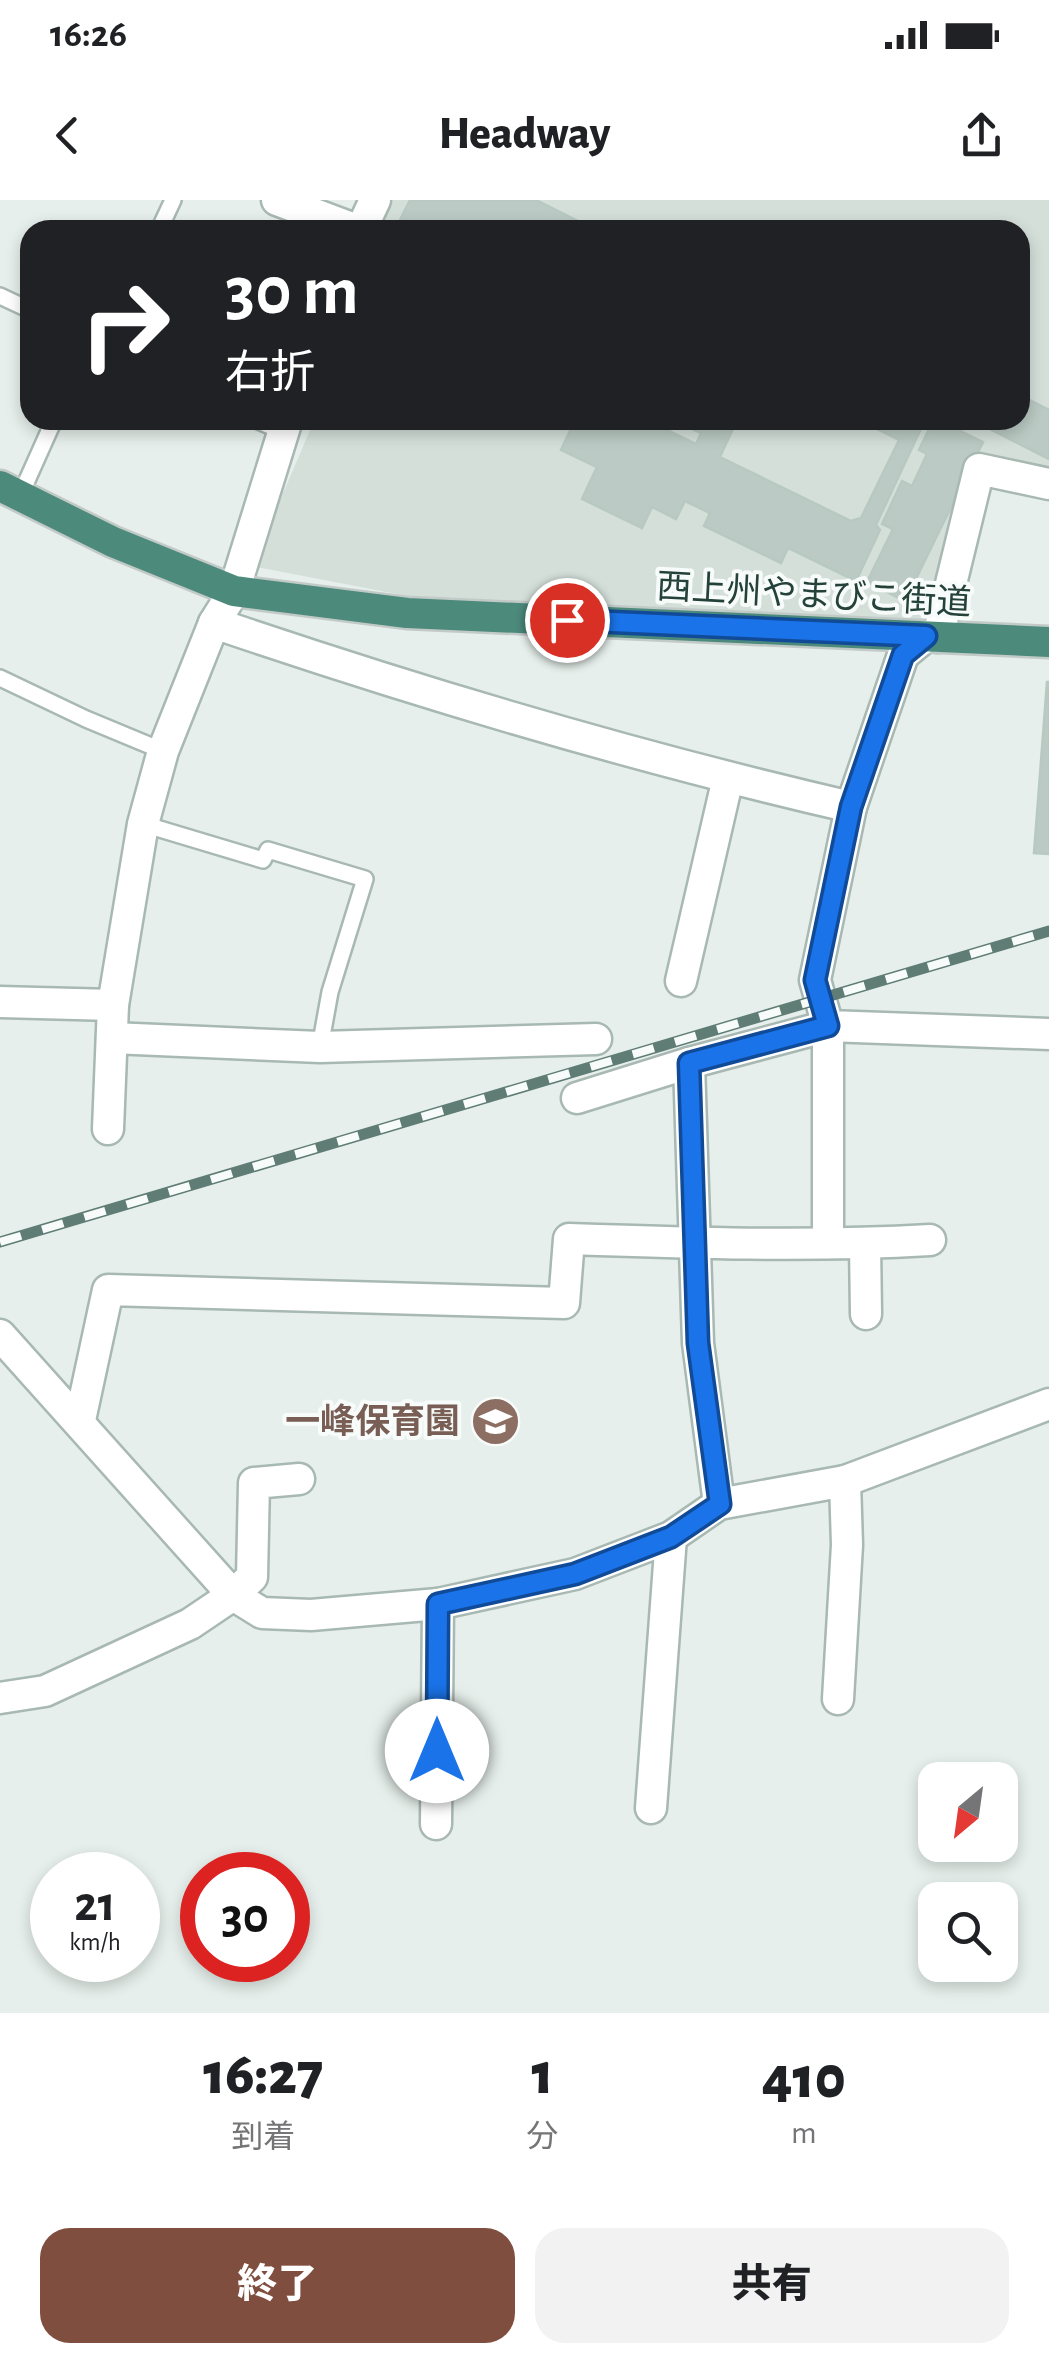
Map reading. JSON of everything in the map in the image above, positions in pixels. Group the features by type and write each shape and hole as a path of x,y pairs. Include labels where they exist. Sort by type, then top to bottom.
{"highway":[{"name":"西上州やまびこ街道","path":"10,491 113,542 234,591 407,614 1049,642"}],"street":[{"path":"277,200 332,220"},
{"path":"108,1129 113,1004 143,824 163,751 214,623 234,591 274,430"},
{"path":"828,1242 828,1026 815,980 851,807 903,655 932,636 979,469 1049,484"},
{"path":"214,623 362,673 728,778 851,807"},
{"path":"681,980 728,778"},
{"path":"0,1002 113,1004"},
{"path":"577,1098 828,1026 1049,1034"},
{"path":"112,1038 320,1047 596,1039"},
{"path":"689,1063 698,1244 698,1343 720,1504"},
{"path":"80,1420 108,1290 564,1303 569,1239 698,1244 930,1240"},
{"path":"865,1244 866,1314"},
{"path":"0,1335 234,1595 262,1612 311,1615 438,1604 575,1574 671,1537 720,1504 845,1481 1049,1404"},
{"path":"0,1698 44,1691 190,1624 234,1595 252,1577 254,1483 299,1479"},
{"path":"838,1699 847,1545 845,1481"},
{"path":"652,1808 671,1537"},
{"path":"436,1824 438,1604"}],"lane":[{"path":"10,491 48,430"},
{"path":"0,678 86,720 163,751"},
{"path":"143,824 263,860 268,850 366,879 330,992 320,1047"}],"shaded area":[{"path":"393,200 1049,200 1049,471 977,463 930,627 407,596 252,566 310,430 1030,430 1030,220 384,220"}],"building":[{"path":"410,200 536,200 576,220 400,220"},
{"path":"1030,400 1049,410 1049,459 992,430 1030,430"},
{"path":"570,430 667,430 696,444 701,433 695,430 732,430 720,457 851,521 861,518 899,440 879,430 920,430 876,525 880,530 856,581 788,548 781,563 704,526 710,513 685,501 676,519 652,507 642,528 582,499 597,467 561,450"},
{"path":"929,430 958,430 983,442 905,601 867,582 893,529 882,524 902,481 912,486 927,454 919,450"},
{"path":"1049,682 1049,854 1034,853"}],"railway":[{"path":"0,1242 1049,931"}],"place":[{"name":"一峰保育園","path":"495,1421"}],"route":[{"path":"437,1751 438,1604 575,1574 671,1537 720,1504 698,1343 698,1244 689,1063 828,1026 815,980 851,807 903,655 926,636 567,620"}]}
